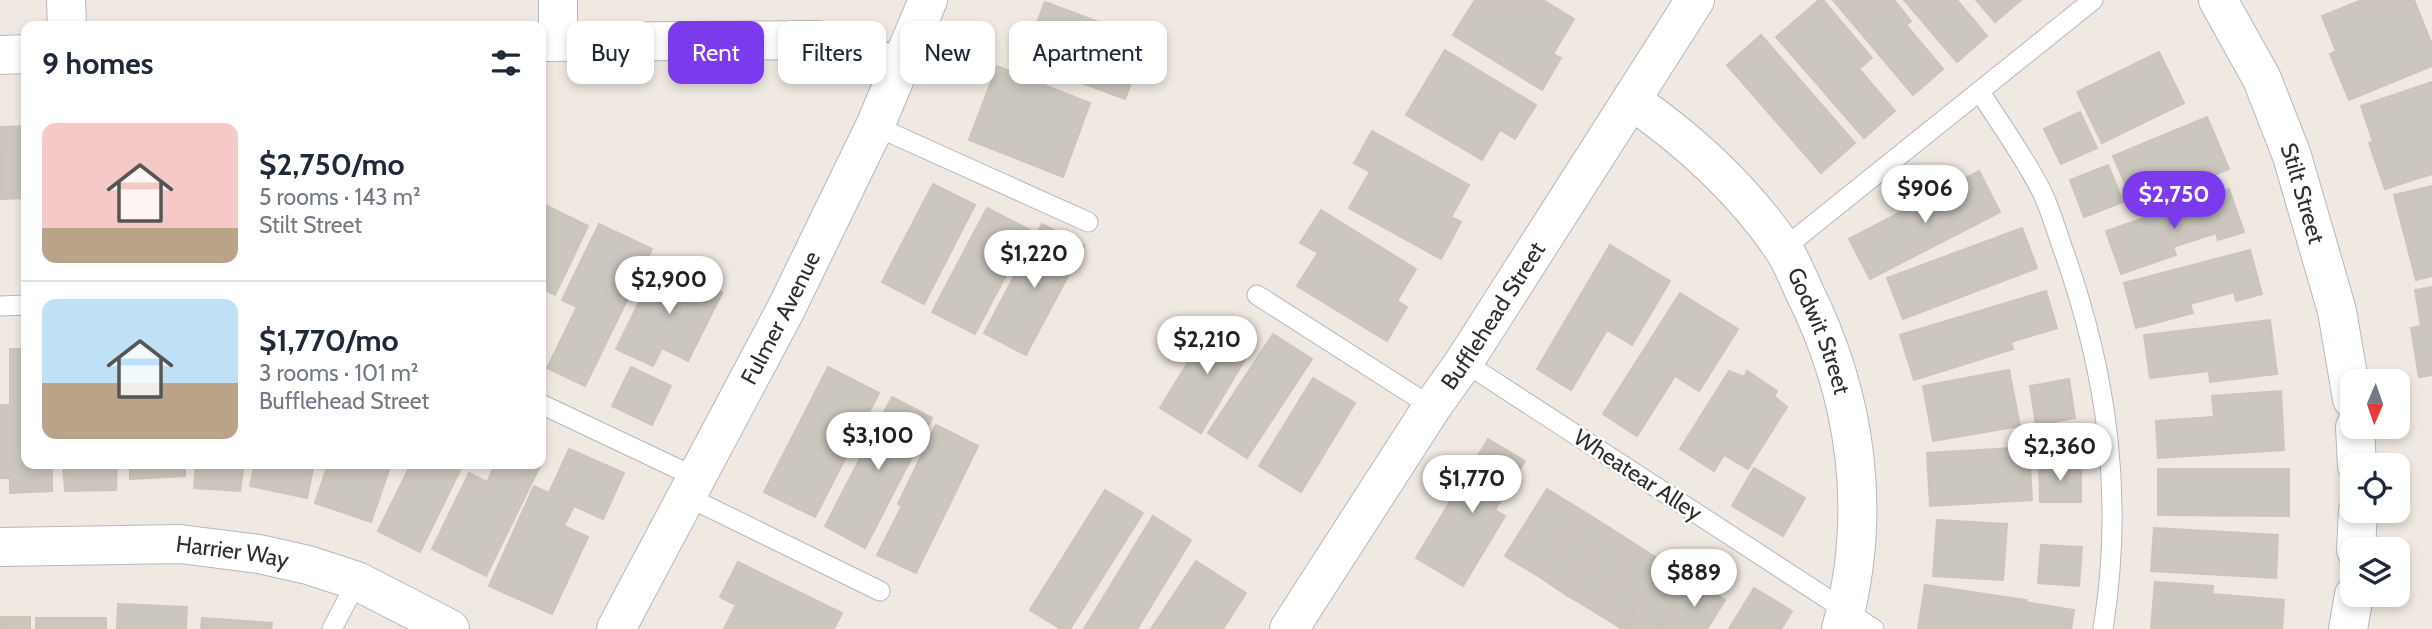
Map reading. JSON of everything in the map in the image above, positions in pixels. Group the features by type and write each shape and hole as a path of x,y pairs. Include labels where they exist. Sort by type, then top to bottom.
{"street":[{"path":"66,0 67,21"},
{"path":"558,0 550,42 818,40 857,51 900,68"},
{"name":"Fulmer Avenue","path":"919,21 928,0"},
{"name":"Bufflehead Street","path":"1289,629 1464,362 1695,0"},
{"name":"Stilt Street","path":"2218,0 2262,79 2292,156 2337,311 2347,369"},
{"path":"0,55 21,54"},
{"name":"Fulmer Avenue","path":"616,629 786,309 875,126 900,68"},
{"name":"Godwit Street","path":"1631,100 1674,130 1710,162 1744,198 1783,248 1819,320 1844,398 1858,473 1854,623"},
{"name":"Harrier Way","path":"0,547 180,544 259,554 308,565 357,581 450,629"},
{"path":"2348,629 2352,607"}],"lane":[{"path":"1783,248 2093,0"},
{"path":"1980,92 2042,192 2074,281 2095,354 2107,423 2113,503 2110,587 2103,629"},
{"path":"875,126 1088,222"},
{"path":"1257,295 1432,407"},
{"path":"0,306 21,305"},
{"name":"Wheatear Alley","path":"1464,362 1854,623"},
{"path":"546,407 880,591"},
{"path":"332,629 357,581"}],"building":[{"path":"1475,0 1543,0 1574,19 1553,54 1561,58 1542,90 1453,35"},
{"path":"1819,0 1823,0 1872,58 1859,69 1895,111 1864,138 1776,37"},
{"path":"1833,0 1894,0 1911,21 1906,25 1943,69 1913,95"},
{"path":"1904,0 1957,0 1987,36 1957,62"},
{"path":"1976,0 2021,0 1995,22"},
{"path":"2362,0 2414,0 2432,45 2432,66 2349,100 2330,54 2336,51 2322,16"},
{"path":"1045,2 1096,21 1038,21"},
{"path":"1761,35 1855,143 1821,173 1727,65"},
{"path":"1445,50 1536,105 1515,139 1500,130 1482,160 1406,115"},
{"path":"2159,52 2184,103 2102,143 2077,92"},
{"path":"997,66 1009,71 1009,84 1042,84 1090,103 1063,177 969,140 990,84 995,84"},
{"path":"2432,82 2432,174 2385,189 2369,143 2373,142 2361,106"},
{"path":"1084,84 1131,84 1125,99"},
{"path":"2080,112 2097,148 2061,164 2044,129"},
{"path":"2207,117 2229,169 2136,208 2113,156"},
{"path":"21,126 21,198 1,199 0,127"},
{"path":"1372,131 1469,185 1451,217 1461,222 1441,259 1349,208 1370,172 1354,163"},
{"path":"2108,165 2123,202 2084,217 2070,180"},
{"path":"1979,171 2000,212 1870,279 1849,239"},
{"path":"933,184 975,205 924,304 882,282"},
{"path":"2432,186 2432,276 2416,280 2394,195"},
{"path":"2229,189 2244,232 2218,240 2216,233 2173,247 2176,255 2121,274 2106,231"},
{"path":"546,205 588,226 555,295 546,290"},
{"path":"987,208 1030,230 975,334 932,312"},
{"path":"1321,210 1416,269 1397,301 1407,307 1387,341 1297,286 1318,253 1300,243"},
{"path":"599,224 652,249 585,386 547,368 577,307 562,300"},
{"path":"1042,224 1084,246 1026,355 984,333"},
{"path":"2022,228 2037,268 1903,319 1887,278"},
{"path":"1610,245 1670,281 1632,345 1607,330 1571,390 1537,369"},
{"path":"2250,250 2262,294 2236,301 2234,292 2190,304 2193,313 2136,328 2124,283"},
{"path":"659,262 722,293 688,361 662,348 653,366 616,349"},
{"path":"2432,287 2432,375 2419,377 2411,328 2421,326 2415,290"},
{"path":"2046,291 2057,328 2011,342 2013,349 1914,380 1900,335"},
{"path":"1680,293 1738,329 1699,391 1675,376 1637,436 1603,414"},
{"path":"1214,320 1254,344 1201,433 1160,408"},
{"path":"2270,320 2277,374 2210,382 2209,371 2150,378 2144,335"},
{"path":"1273,334 1312,359 1247,458 1208,433"},
{"path":"10,349 21,349 21,469 52,469 52,491 10,493 10,478 0,478 0,405 10,405"},
{"path":"631,367 671,386 652,425 612,406"},
{"path":"828,367 879,393 815,517 764,492"},
{"path":"2009,370 2020,426 1933,441 1923,386"},
{"path":"1729,371 1744,377 1747,371 1777,391 1774,396 1787,407 1748,469 1724,455 1714,471 1680,449"},
{"path":"1313,378 1355,403 1301,492 1259,466"},
{"path":"2069,379 2075,418 2036,425 2030,386"},
{"path":"2281,391 2284,450 2158,458 2156,421 2214,417 2212,396"},
{"path":"892,397 932,418 865,548 825,526"},
{"path":"936,425 978,446 916,573 877,555 902,506 898,504"},
{"path":"1488,439 1525,461 1495,510 1505,516 1463,586 1416,558"},
{"path":"2029,447 2032,500 1930,506 1927,453"},
{"path":"569,449 624,473 603,519 574,506 564,526 588,537 552,614 489,586 534,486 549,493"},
{"path":"2081,463 2081,502 2040,502 2039,464"},
{"path":"1754,468 1805,498 1783,536 1732,506"},
{"path":"63,469 117,469 116,490 65,491"},
{"path":"130,469 185,469 185,476 130,479"},
{"path":"196,469 243,469 240,491 194,488"},
{"path":"254,469 313,469 307,498 250,486"},
{"path":"326,469 389,469 371,522 315,503"},
{"path":"409,469 461,469 420,552 378,531"},
{"path":"494,469 539,469 486,576 432,549 469,473 487,482"},
{"path":"2158,469 2289,469 2289,516 2158,515"},
{"path":"1547,489 1583,511 1541,578 1505,556"},
{"path":"1105,490 1143,513 1070,629 1061,629 1030,610"},
{"path":"1583,511 1610,528 1568,596 1541,578"},
{"path":"1153,516 1191,540 1137,629 1084,629"},
{"path":"1937,520 2007,524 2003,580 1933,576"},
{"path":"1610,528 1638,546 1595,612 1568,596"},
{"path":"2154,528 2278,535 2276,578 2151,571"},
{"path":"2041,545 2082,547 2079,586 2038,583"},
{"path":"1638,546 1665,563 1622,629 1595,612"},
{"path":"1196,561 1246,593 1223,629 1151,629"},
{"path":"738,562 842,613 834,629 724,629 736,605 720,597"},
{"path":"1665,563 1692,579 1660,629 1623,629"},
{"path":"1692,579 1725,600 1707,629 1660,629"},
{"path":"2155,582 2213,586 2212,594 2284,600 2282,629 2151,629"},
{"path":"1925,585 2074,610 2071,629 1918,629"},
{"path":"1754,588 1792,611 1781,629 1729,629"},
{"path":"118,604 187,607 186,629 117,629"},
{"path":"0,617 30,617 30,629 0,629"},
{"path":"36,618 106,618 106,629 36,629"},
{"path":"202,618 272,623 271,629 201,629"}]}
